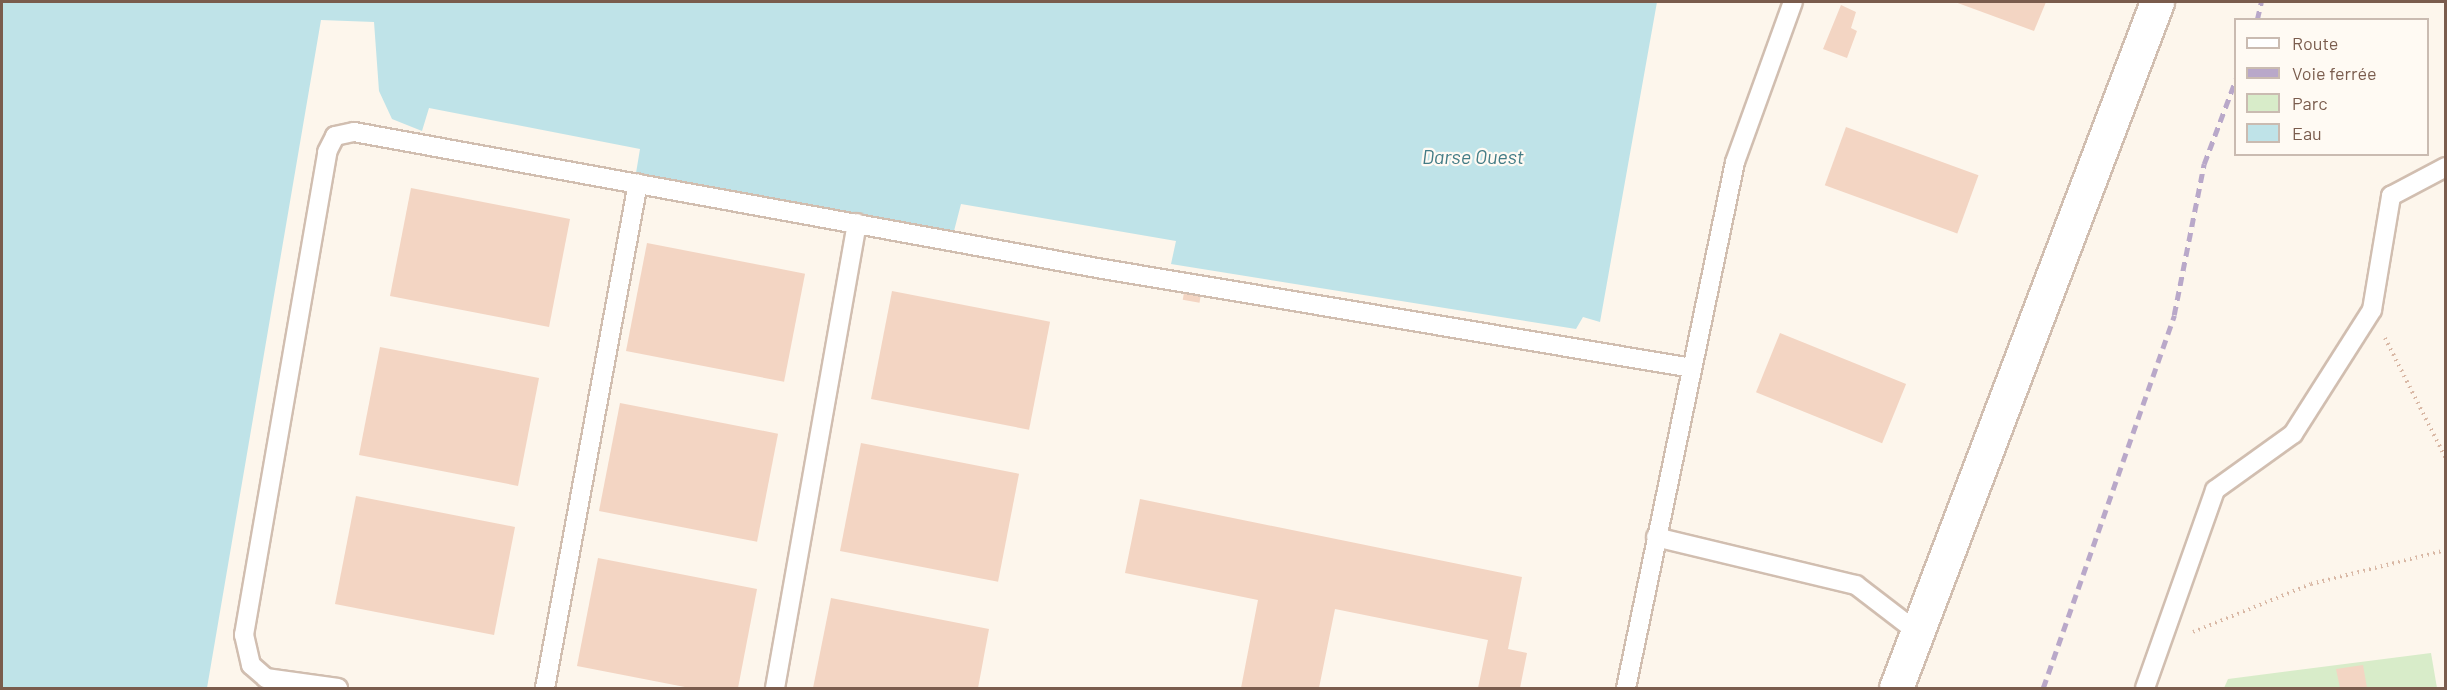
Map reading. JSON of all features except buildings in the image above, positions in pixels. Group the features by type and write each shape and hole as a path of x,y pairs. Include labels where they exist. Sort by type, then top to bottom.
{"street":[{"path":"1896,688 2157,2"}],"lane":[{"path":"1626,688 1735,162 1793,2"},
{"path":"338,688 266,678 251,665 244,634 327,152 335,136 354,132 1103,269 1692,368"},
{"path":"2145,688 2215,490 2293,434 2372,310 2391,196 2445,167"},
{"path":"545,688 638,183"},
{"path":"775,688 857,223"},
{"path":"1656,537 1856,585 1917,632"}],"path":[{"path":"2372,310 2445,459"},
{"path":"2160,645 2311,584 2445,550"}],"green space":[{"path":"2431,653 2437,688 2224,688 2228,679"}],"water":[{"name":"Darse Ouest","path":"2,2 1657,2 1600,322 1583,317 1576,329 1171,264 1176,241 961,204 954,231 636,173 640,149 429,108 422,131 392,119 379,91 374,22 321,20 207,688 2,688"}],"railway":[{"path":"2257,18 2261,2"},
{"path":"2043,688 2174,315 2204,164 2234,84"}]}
